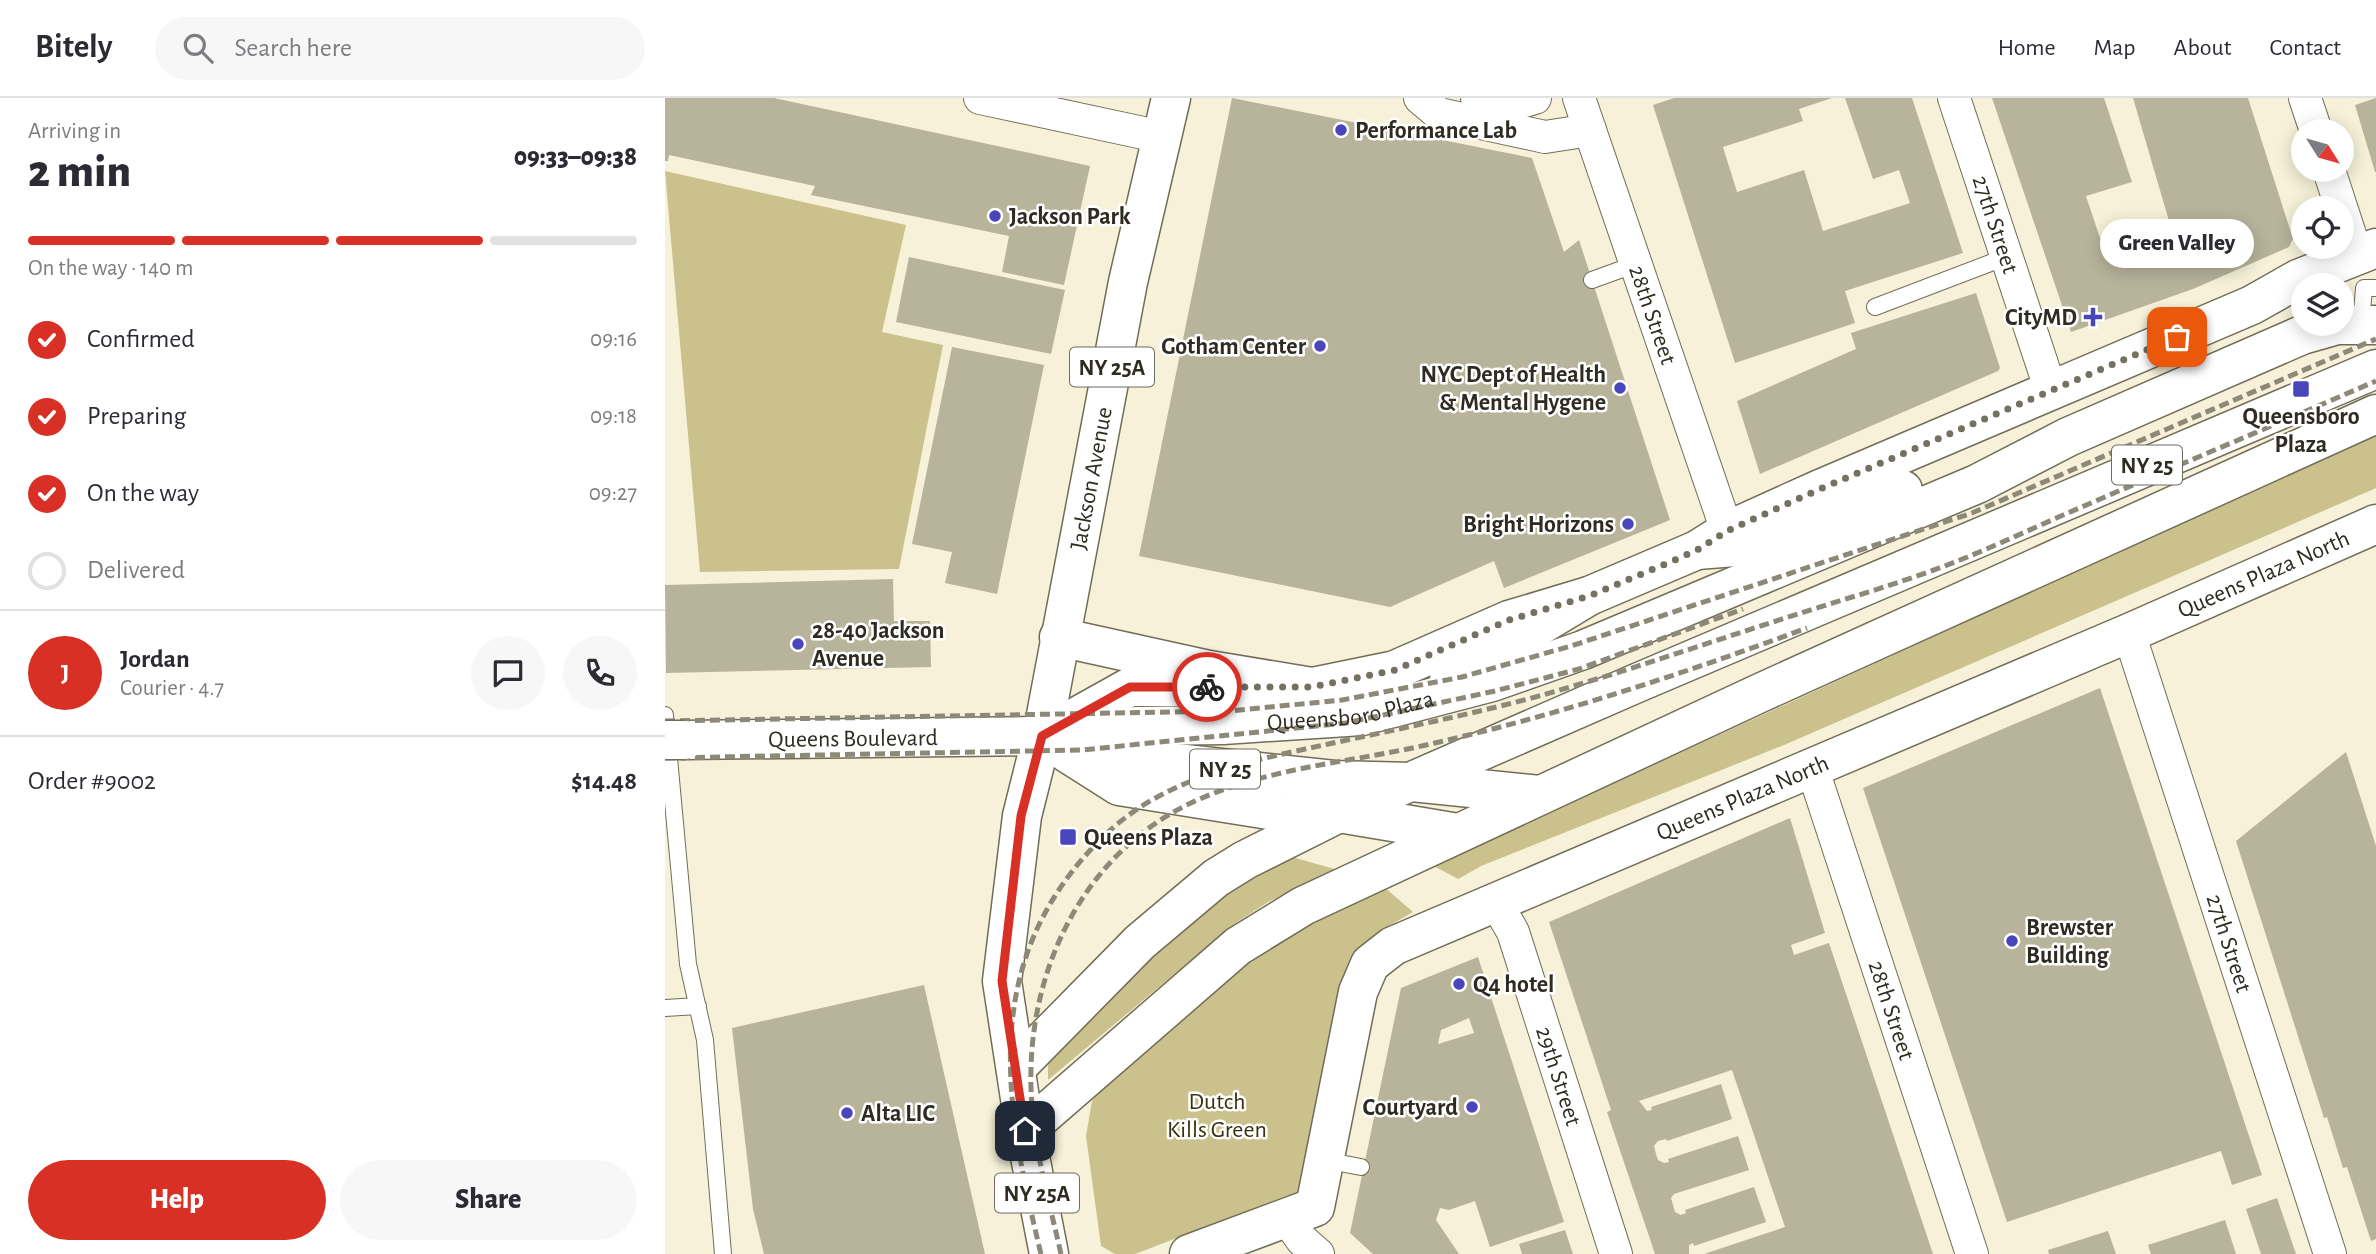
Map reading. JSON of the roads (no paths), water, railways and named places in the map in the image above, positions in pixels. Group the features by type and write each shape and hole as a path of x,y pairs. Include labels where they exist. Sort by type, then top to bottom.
{"main road":[{"name":"Jackson Avenue","path":"1042,736 1128,282 1171,98"},
{"path":"1405,706 1589,596 2051,391 2370,264"},
{"name":"Queensboro Plaza","path":"1042,736 1138,726 1223,725 1362,716 1492,682 1583,650 1977,484 2068,437 2302,335 2337,325 2368,324"},
{"name":"NY 25","path":"1766,573 1919,562 2376,369"},
{"name":"NY 25","path":"1042,736 1130,758 1334,780 1412,782 1539,795 2376,414"},
{"path":"1712,540 1735,547 2068,437"},
{"name":"Queens Plaza North","path":"1286,1217 1315,1207 1358,992 1366,971 1375,958 1392,946 2129,633 2376,524"},
{"path":"1016,1068 1140,942 1216,878 1245,860 1339,813 1919,562"},
{"path":"1458,833 1339,813 1281,812 1119,786 1042,736 1130,687 1312,687 1395,670 1509,620 1589,596"},
{"path":"1059,637 1209,670 1312,687"},
{"name":"Queens Boulevard","path":"672,732 1042,736"},
{"name":"NY 25A","path":"1042,736 1021,816 1002,981 1025,1131 1049,1254"},
{"path":"1025,1131 1258,932 1303,906 1403,862 1539,795"},
{"path":"1189,1254 1286,1217"}],"street":[{"path":"980,98 1162,137"},
{"path":"1420,98 1439,114 1545,137 1590,130"},
{"path":"1477,98 1511,105 1535,98"},
{"name":"28th Street","path":"1579,98 1636,264 1712,540"},
{"name":"27th Street","path":"1954,98 2051,391"},
{"path":"2305,98 2312,119"},
{"path":"2334,182 2370,264"},
{"name":"27th Street","path":"2129,633 2330,1254"},
{"name":"28th Street","path":"1812,767 1972,1254"},
{"name":"29th Street","path":"1495,901 1513,932 1616,1254"},
{"path":"1286,1217 1302,1240 1318,1254"}],"lane":[{"path":"1875,307 2006,257"},
{"path":"1593,280 1636,264"},
{"path":"2368,324 2364,288 2370,264"},
{"path":"672,732 669,811 688,964 705,1040 723,1254"},
{"path":"665,1007 698,1006"},
{"path":"1324,1160 1361,1167"}],"railway":[{"path":"665,721 1229,711 1342,700 1462,677 1571,646 1972,513 2376,339"},
{"path":"1041,1254 1017,1142 1011,1088 1011,1035 1018,984 1035,934 1062,885 1102,838 1126,817 1181,785 1210,774 1302,750 1528,699 1921,575 1978,553 2376,381"},
{"path":"665,758 1082,750 1346,723 1495,691 1579,669 1743,609"},
{"path":"1061,1254 1040,1162 1032,1106 1031,1060 1037,1014 1048,970 1065,928 1088,889 1117,855 1152,826 1193,802 1222,790 1281,773 1405,750 1530,719 1669,677 1807,628"}],"place":[{"name":"Performance Lab","path":"1341,130"},
{"name":"Jackson Park","path":"995,216"},
{"name":"CityMD","path":"2093,317"},
{"name":"Green Valley","path":"2177,337"},
{"name":"Gotham Center","path":"1320,346"},
{"name":"NYC Dept of Health & Mental Hygene","path":"1620,388"},
{"name":"Queensboro Plaza","path":"2301,389"},
{"name":"Bright Horizons","path":"1628,524"},
{"name":"28-40 Jackson Avenue","path":"798,644"},
{"name":"Queens Plaza","path":"1068,837"},
{"name":"Brewster Building","path":"2012,941"},
{"name":"Q4 hotel","path":"1459,984"},
{"name":"Courtyard","path":"1472,1107"},
{"name":"Alta LIC","path":"847,1113"}],"park label":[{"name":"Dutch Kills Green","path":"1217,1115"}]}
